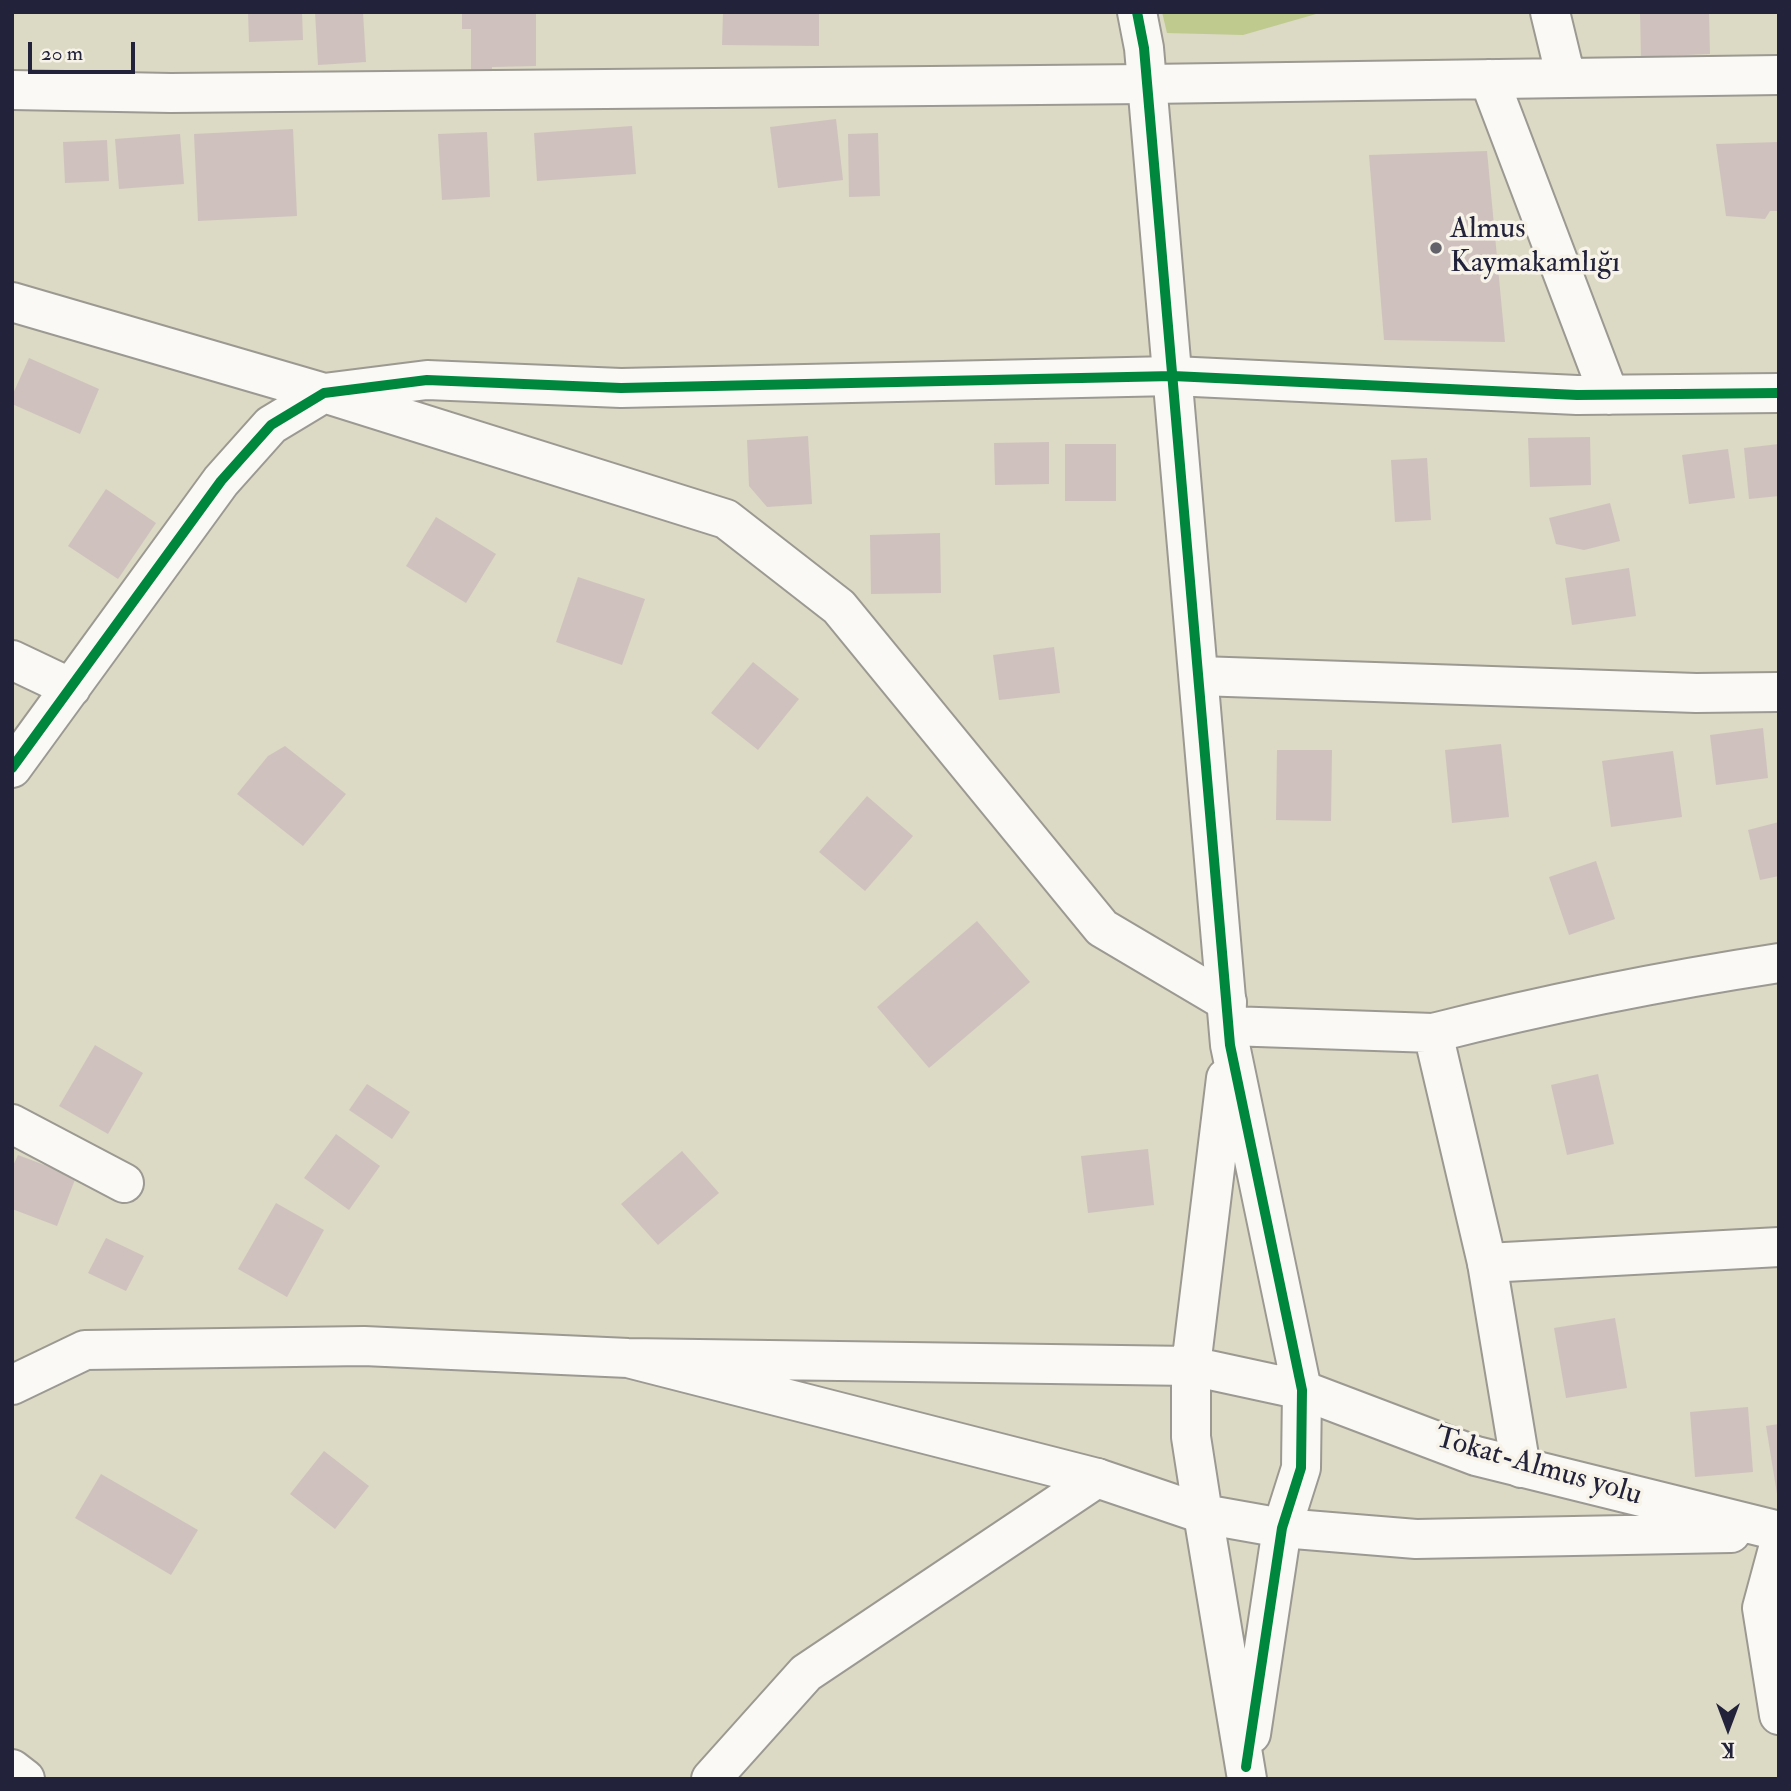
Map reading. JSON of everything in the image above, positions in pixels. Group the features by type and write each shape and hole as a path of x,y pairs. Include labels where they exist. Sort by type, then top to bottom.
{"street":[{"path":"1136,12 1144,48 1229,1024 1302,1390 1301,1468 1282,1528 1247,1773"},
{"path":"1550,12 1566,78"},
{"path":"12,90 171,93 1779,75"},
{"path":"1489,79 1609,396"},
{"path":"12,302 324,393 726,519 839,607 1101,928 1229,1024 1433,1033 1535,1007 1779,963"},
{"path":"12,768 221,481 271,425 324,393 427,380 621,388 1173,376 1609,396 1779,393"},
{"path":"12,660 71,688"},
{"path":"1199,676 1696,694 1779,692"},
{"path":"1229,1024 1191,1366 1191,1437 1247,1773"},
{"path":"1433,1033 1487,1263 1521,1468"},
{"path":"12,1124 124,1183"},
{"path":"1487,1263 1779,1247"},
{"path":"12,1385 85,1350 364,1346 628,1358"},
{"name":"Tokat-Almus yolu","path":"628,1358 1191,1366 1302,1390 1476,1456 1779,1532"},
{"name":"Tokat-Almus yolu","path":"628,1358 1097,1478 1203,1514 1282,1528 1416,1539 1779,1532"},
{"path":"711,1779 806,1673 1097,1478"},
{"path":"1779,1545 1762,1608 1779,1715"},
{"path":"12,1769 25,1779"}],"green space":[{"path":"1162,12 1316,14 1243,35 1167,33"}],"building":[{"path":"248,12 302,12 303,40 249,42"},
{"path":"315,12 363,12 366,62 318,65"},
{"path":"462,12 536,12 536,66 492,67 492,73 471,73 471,29 462,29"},
{"path":"723,12 819,12 819,46 722,45"},
{"path":"1640,12 1709,12 1710,54 1641,57"},
{"path":"836,119 843,180 778,188 770,127"},
{"path":"632,126 636,174 537,181 534,133"},
{"path":"293,129 297,216 198,221 194,134"},
{"path":"487,132 490,197 442,200 438,134"},
{"path":"878,133 880,196 849,197 848,134"},
{"path":"180,134 184,184 119,189 115,139"},
{"path":"107,140 109,181 65,183 63,142"},
{"path":"1779,142 1779,211 1770,211 1765,219 1726,216 1716,144"},
{"name":"Almus Kaymakamlığı","path":"1487,151 1505,342 1384,340 1369,155"},
{"path":"29,358 99,389 80,434 12,404 12,396"},
{"path":"808,436 812,504 767,507 749,486 747,440"},
{"path":"1590,437 1591,485 1530,487 1528,438"},
{"path":"1049,442 1049,484 995,485 994,443"},
{"path":"1065,444 1116,444 1116,501 1065,501"},
{"path":"1779,444 1779,496 1749,499 1744,448"},
{"path":"1728,449 1735,498 1689,504 1682,455"},
{"path":"1427,458 1431,520 1395,522 1391,460"},
{"path":"106,489 156,523 118,579 68,546"},
{"path":"1610,503 1620,541 1584,550 1556,544 1549,518"},
{"path":"436,517 496,554 466,603 406,566"},
{"path":"940,533 941,593 871,594 870,535"},
{"path":"1629,568 1636,616 1572,625 1565,578"},
{"path":"578,577 645,599 622,665 556,642"},
{"path":"1054,647 1060,693 999,700 993,655"},
{"path":"753,662 799,699 758,750 711,713"},
{"path":"1763,728 1768,778 1716,785 1710,735"},
{"path":"1501,744 1509,817 1452,823 1445,750"},
{"path":"285,746 346,794 303,846 237,794 268,756"},
{"path":"1277,750 1332,750 1331,821 1276,820"},
{"path":"1673,751 1682,817 1611,827 1602,761"},
{"path":"867,796 913,836 865,891 819,852"},
{"path":"1779,822 1779,876 1760,880 1748,830"},
{"path":"1596,861 1615,919 1569,935 1549,877"},
{"path":"977,921 1030,982 929,1068 877,1007"},
{"path":"95,1045 143,1073 108,1134 59,1106"},
{"path":"1598,1074 1614,1144 1567,1155 1551,1085"},
{"path":"367,1084 410,1112 392,1139 349,1110"},
{"path":"336,1134 380,1166 349,1210 304,1178"},
{"path":"1148,1149 1154,1205 1088,1213 1081,1156"},
{"path":"682,1151 719,1193 658,1245 621,1204"},
{"path":"18,1155 76,1177 57,1226 12,1209 12,1168"},
{"path":"276,1203 324,1230 287,1297 238,1269"},
{"path":"106,1238 144,1256 126,1291 88,1273"},
{"path":"1615,1318 1627,1388 1566,1398 1554,1328"},
{"path":"1748,1407 1753,1472 1695,1477 1690,1412"},
{"path":"1779,1424 1779,1494 1777,1494 1766,1426"},
{"path":"324,1451 369,1486 335,1529 290,1494"},
{"path":"101,1474 198,1530 171,1575 75,1518"}],"cycle path":[{"path":"1137,12 1144,48 1230,1045 1302,1390 1301,1468 1282,1528 1246,1767"},
{"path":"12,768 221,481 271,425 324,393 427,380 621,388 1173,376 1577,395 1779,393"}],"place":[{"name":"Almus Kaymakamlığı","path":"1436,248"}]}
